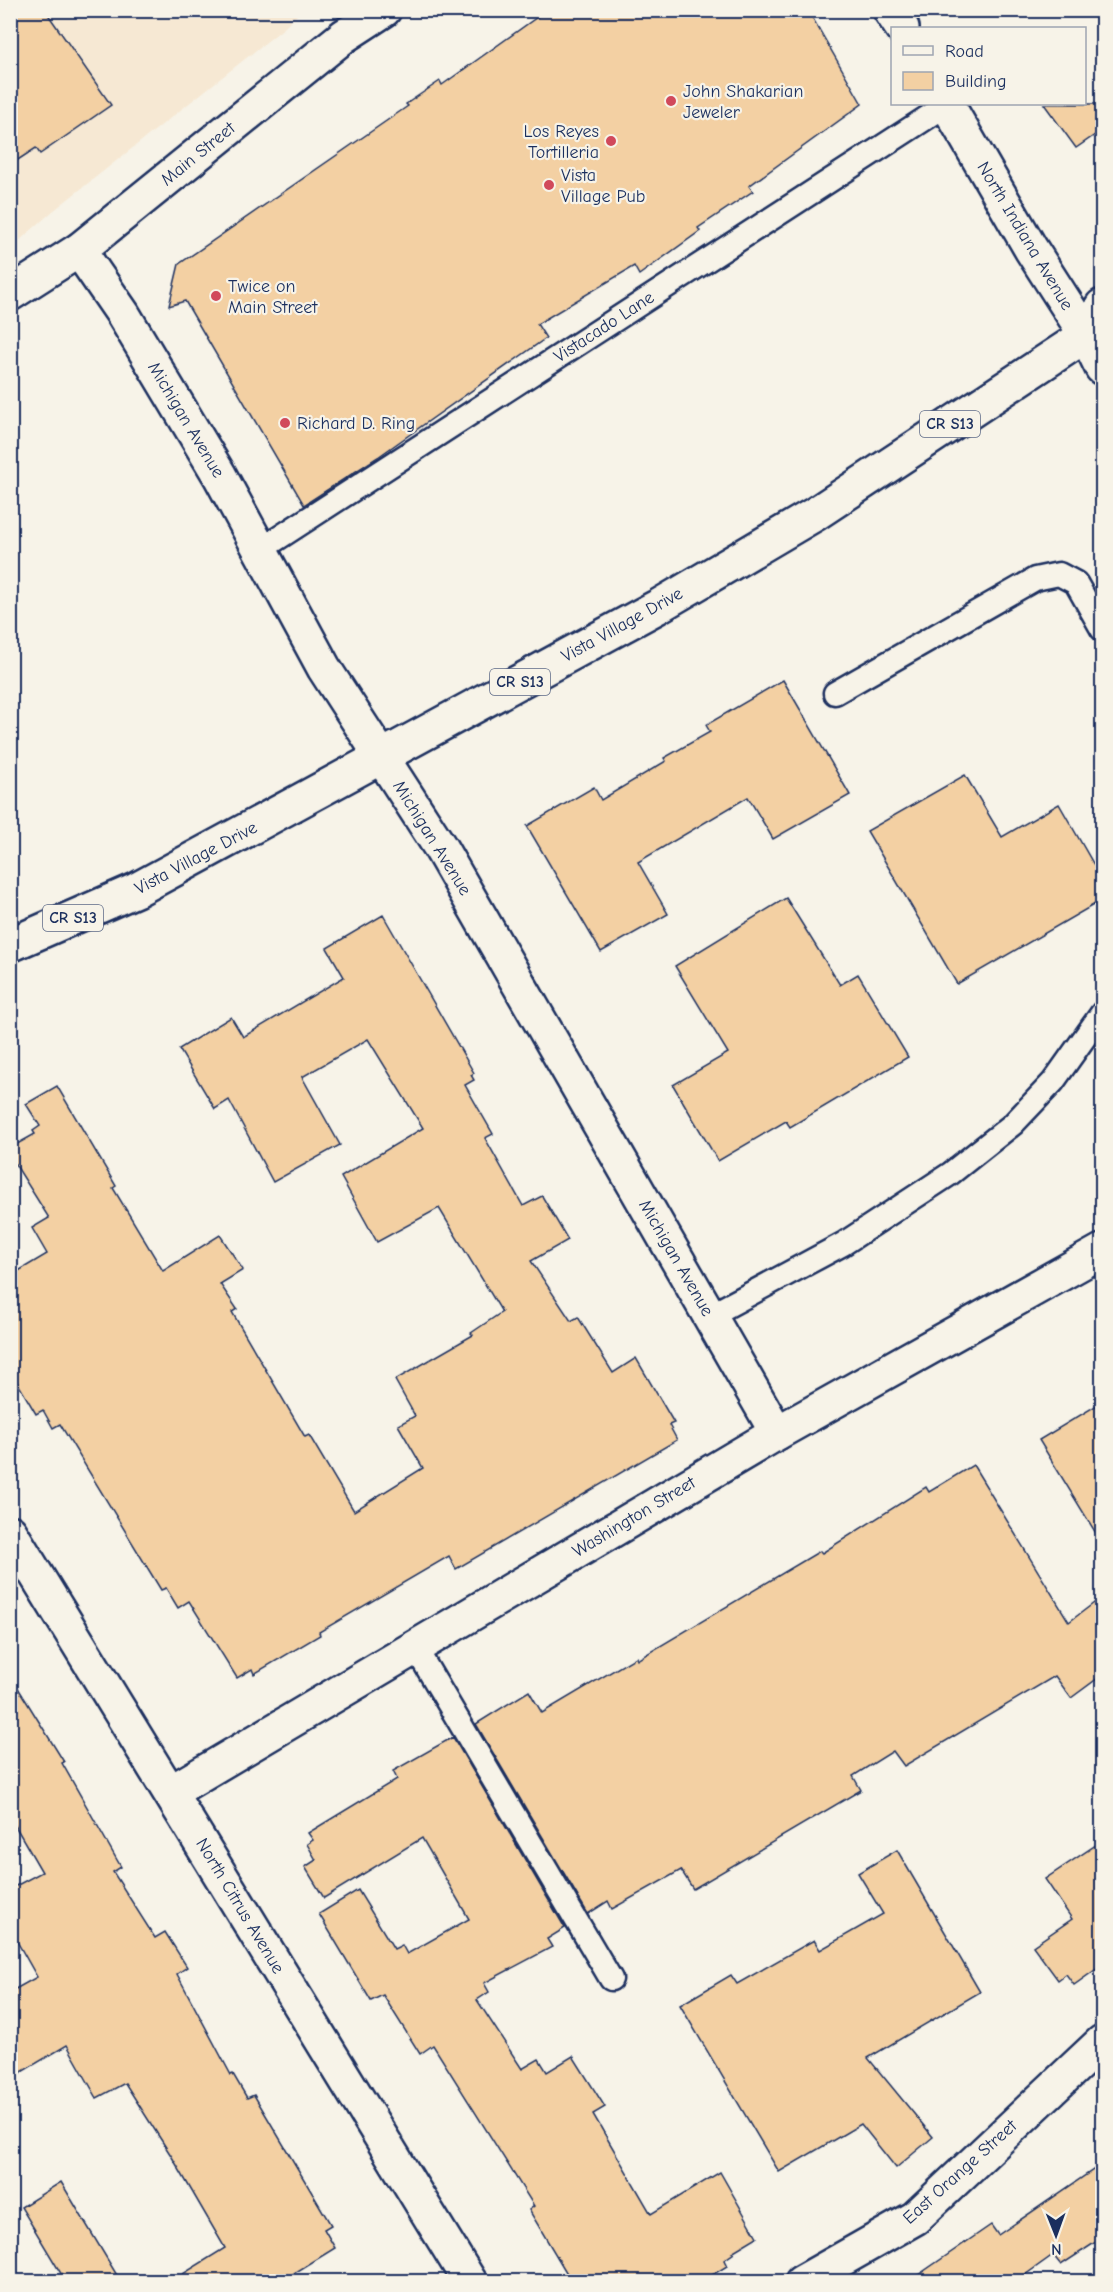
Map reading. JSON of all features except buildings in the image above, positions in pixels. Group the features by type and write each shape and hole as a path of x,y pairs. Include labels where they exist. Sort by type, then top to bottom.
{"street":[{"name":"Main Street","path":"10,294 78,250 344,36 384,10"},
{"path":"890,10 901,27"},
{"name":"North Indiana Avenue","path":"949,105 1031,249 1094,335 1102,368"},
{"name":"Michigan Avenue","path":"78,250 123,314 220,476 324,668 440,848 777,1433"},
{"name":"Vista Village Drive","path":"10,945 136,890 657,607 815,514 1094,335 1102,306"},
{"name":"Washington Street","path":"171,1792 777,1433 1102,1251"},
{"name":"North Citrus Avenue","path":"10,1532 470,2282"},
{"name":"East Orange Street","path":"802,2282 915,2218 1102,2042"}],"lane":[{"name":"Vistacado Lane","path":"260,550 946,105"},
{"path":"835,693 1035,579 1059,574 1076,583 1102,629"},
{"path":"710,1316 843,1244 950,1174 1012,1124 1053,1082 1102,1013"},
{"path":"415,1647 611,1978"}],"shaded area":[{"path":"11,11 301,11 284,28 53,211 11,248"}],"place":[{"name":"John Shakarian Jeweler","path":"671,101"},
{"name":"Los Reyes Tortilleria","path":"611,141"},
{"name":"Vista Village Pub","path":"549,185"},
{"name":"Twice on Main Street","path":"216,296"},
{"name":"Richard D. Ring","path":"285,423"}]}
